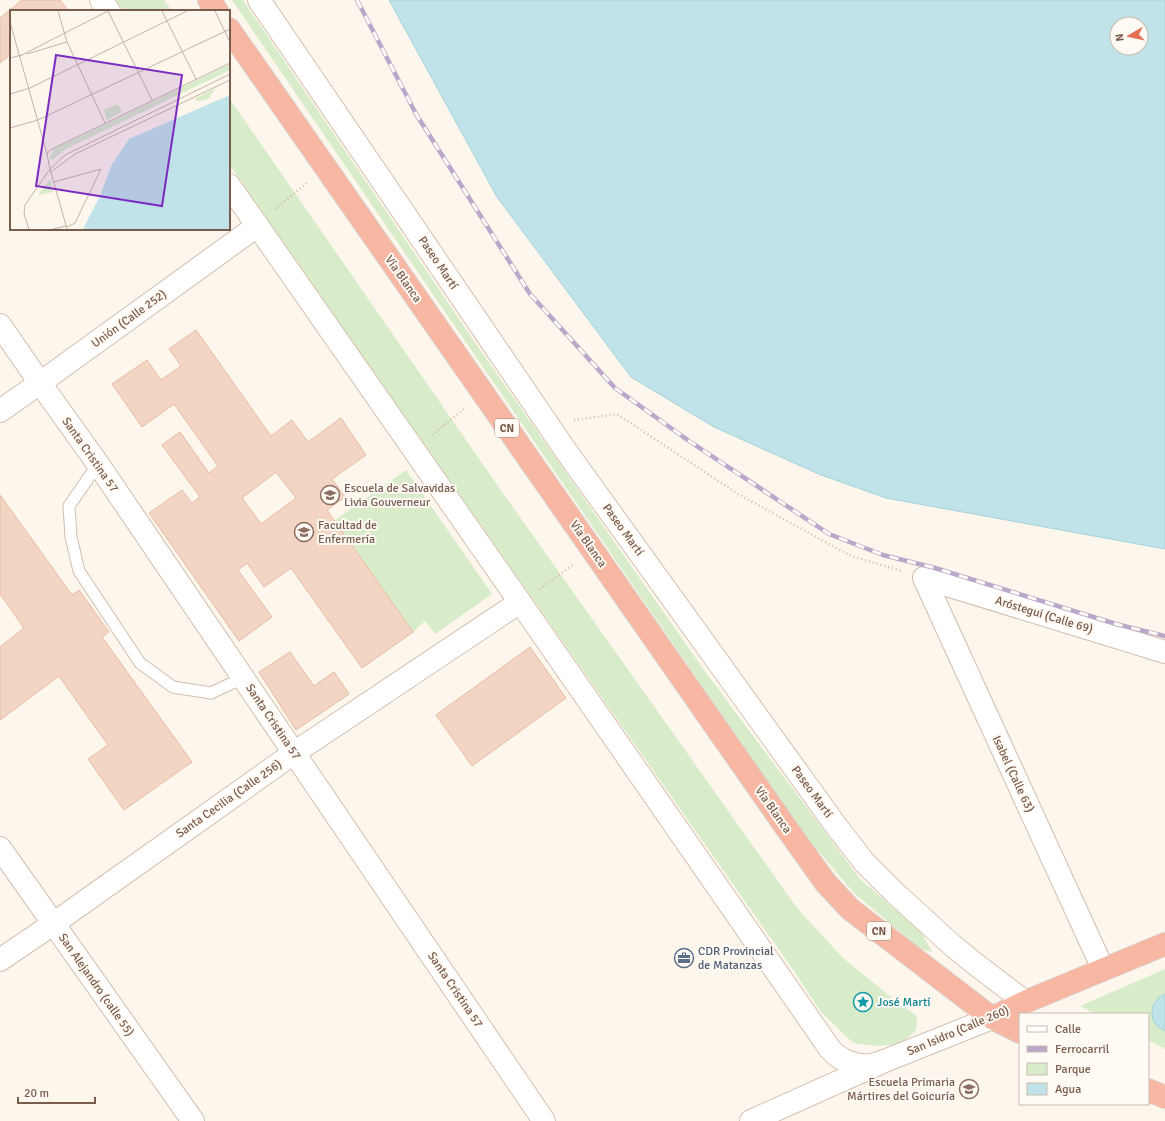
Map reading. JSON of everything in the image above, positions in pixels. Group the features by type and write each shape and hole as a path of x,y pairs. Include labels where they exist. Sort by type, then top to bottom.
{"highway":[{"path":"209,0 216,10"},
{"name":"Vía Blanca","path":"230,30 789,832 826,882 850,909 992,1018"},
{"name":"San Isidro (Calle 260)","path":"992,1018 1032,1008 1103,969 1165,944"},
{"name":"CN","path":"992,1018 1019,1032"},
{"path":"1149,1090 1165,1097"}],"street":[{"path":"101,0 108,10"},
{"name":"Paseo Martí","path":"259,0 566,451 834,823 864,862 896,894 974,963 1032,1008"},
{"path":"230,186 830,1049 835,1055 845,1061 857,1064 870,1065 887,1060"},
{"name":"Unión (Calle 252)","path":"0,411 40,384 257,226"},
{"name":"Santa Cristina 57","path":"0,325 40,384 98,464 544,1121"},
{"name":"Aróstegui (Calle 69)","path":"924,578 1165,652"},
{"name":"Isabel (Calle 63)","path":"924,578 1103,969"},
{"name":"Santa Cecilia (Calle 256)","path":"0,960 294,753 520,602"},
{"name":"San Alejandro (calle 55)","path":"0,848 193,1121"},
{"name":"San Isidro (Calle 260)","path":"751,1121 887,1060 992,1018"}],"lane":[{"path":"98,464 69,506 71,537 79,571 140,663 172,687 211,693 243,678"}],"path":[{"path":"257,226 325,167"},
{"path":"413,450 483,394"},
{"path":"570,420 617,414 738,494 851,556 924,578"},
{"path":"520,602 593,551"}],"green space":[{"path":"115,0 164,0 171,10 122,10"},
{"path":"232,0 243,0 476,344 704,670 860,879 921,932 933,953 918,947 854,893 804,834"},
{"path":"230,99 500,489 797,908 843,958 917,1016 916,1030 901,1044 877,1046 853,1043 821,1012 796,974 230,165"},
{"path":"406,470 492,594 435,634 425,621 413,632 335,520"},
{"path":"1165,969 1165,1049 1149,1041 1149,1013 1094,1013 1080,1006"}],"water":[{"path":"389,0 1165,0 1165,549 886,498 821,475 714,427 631,377 497,197"},
{"path":"1165,994 1165,1031 1159,1028 1156,1024 1153,1019 1152,1010 1155,1002"}],"building":[{"path":"22,0 60,0 67,9 10,10 10,55 0,63 0,18"},
{"path":"196,330 271,436 292,420 308,442 341,418 366,455 332,479 345,497 327,510 413,632 362,668 291,568 264,587 247,563 238,570 272,617 239,641 149,513 182,490 192,503 200,497 162,445 180,432 209,473 218,466 174,404 142,427 112,384 147,360 161,380 181,366 169,349","holes":["276,472 296,498 261,524 242,498"]},
{"path":"0,495 72,595 79,590 109,632 102,637 192,762 124,810 88,759 108,745 59,676 0,720 0,647 24,628 0,594"},
{"path":"530,647 566,698 472,766 436,715"},
{"path":"290,652 314,686 334,672 349,694 296,730 259,672"}],"railway":[{"path":"357,0 416,114 530,294 615,388 689,441 829,534 883,555 935,568 1116,624 1165,636"}],"place":[{"name":"Escuela de Salvavidas Livia Gouverneur","path":"330,495"},
{"name":"Facultad de Enfermería","path":"304,532"},
{"name":"CDR Provincial de Matanzas","path":"684,958"},
{"name":"José Martí","path":"863,1002"},
{"name":"Escuela Primaria Mártires del Goicuría","path":"969,1089"}]}
